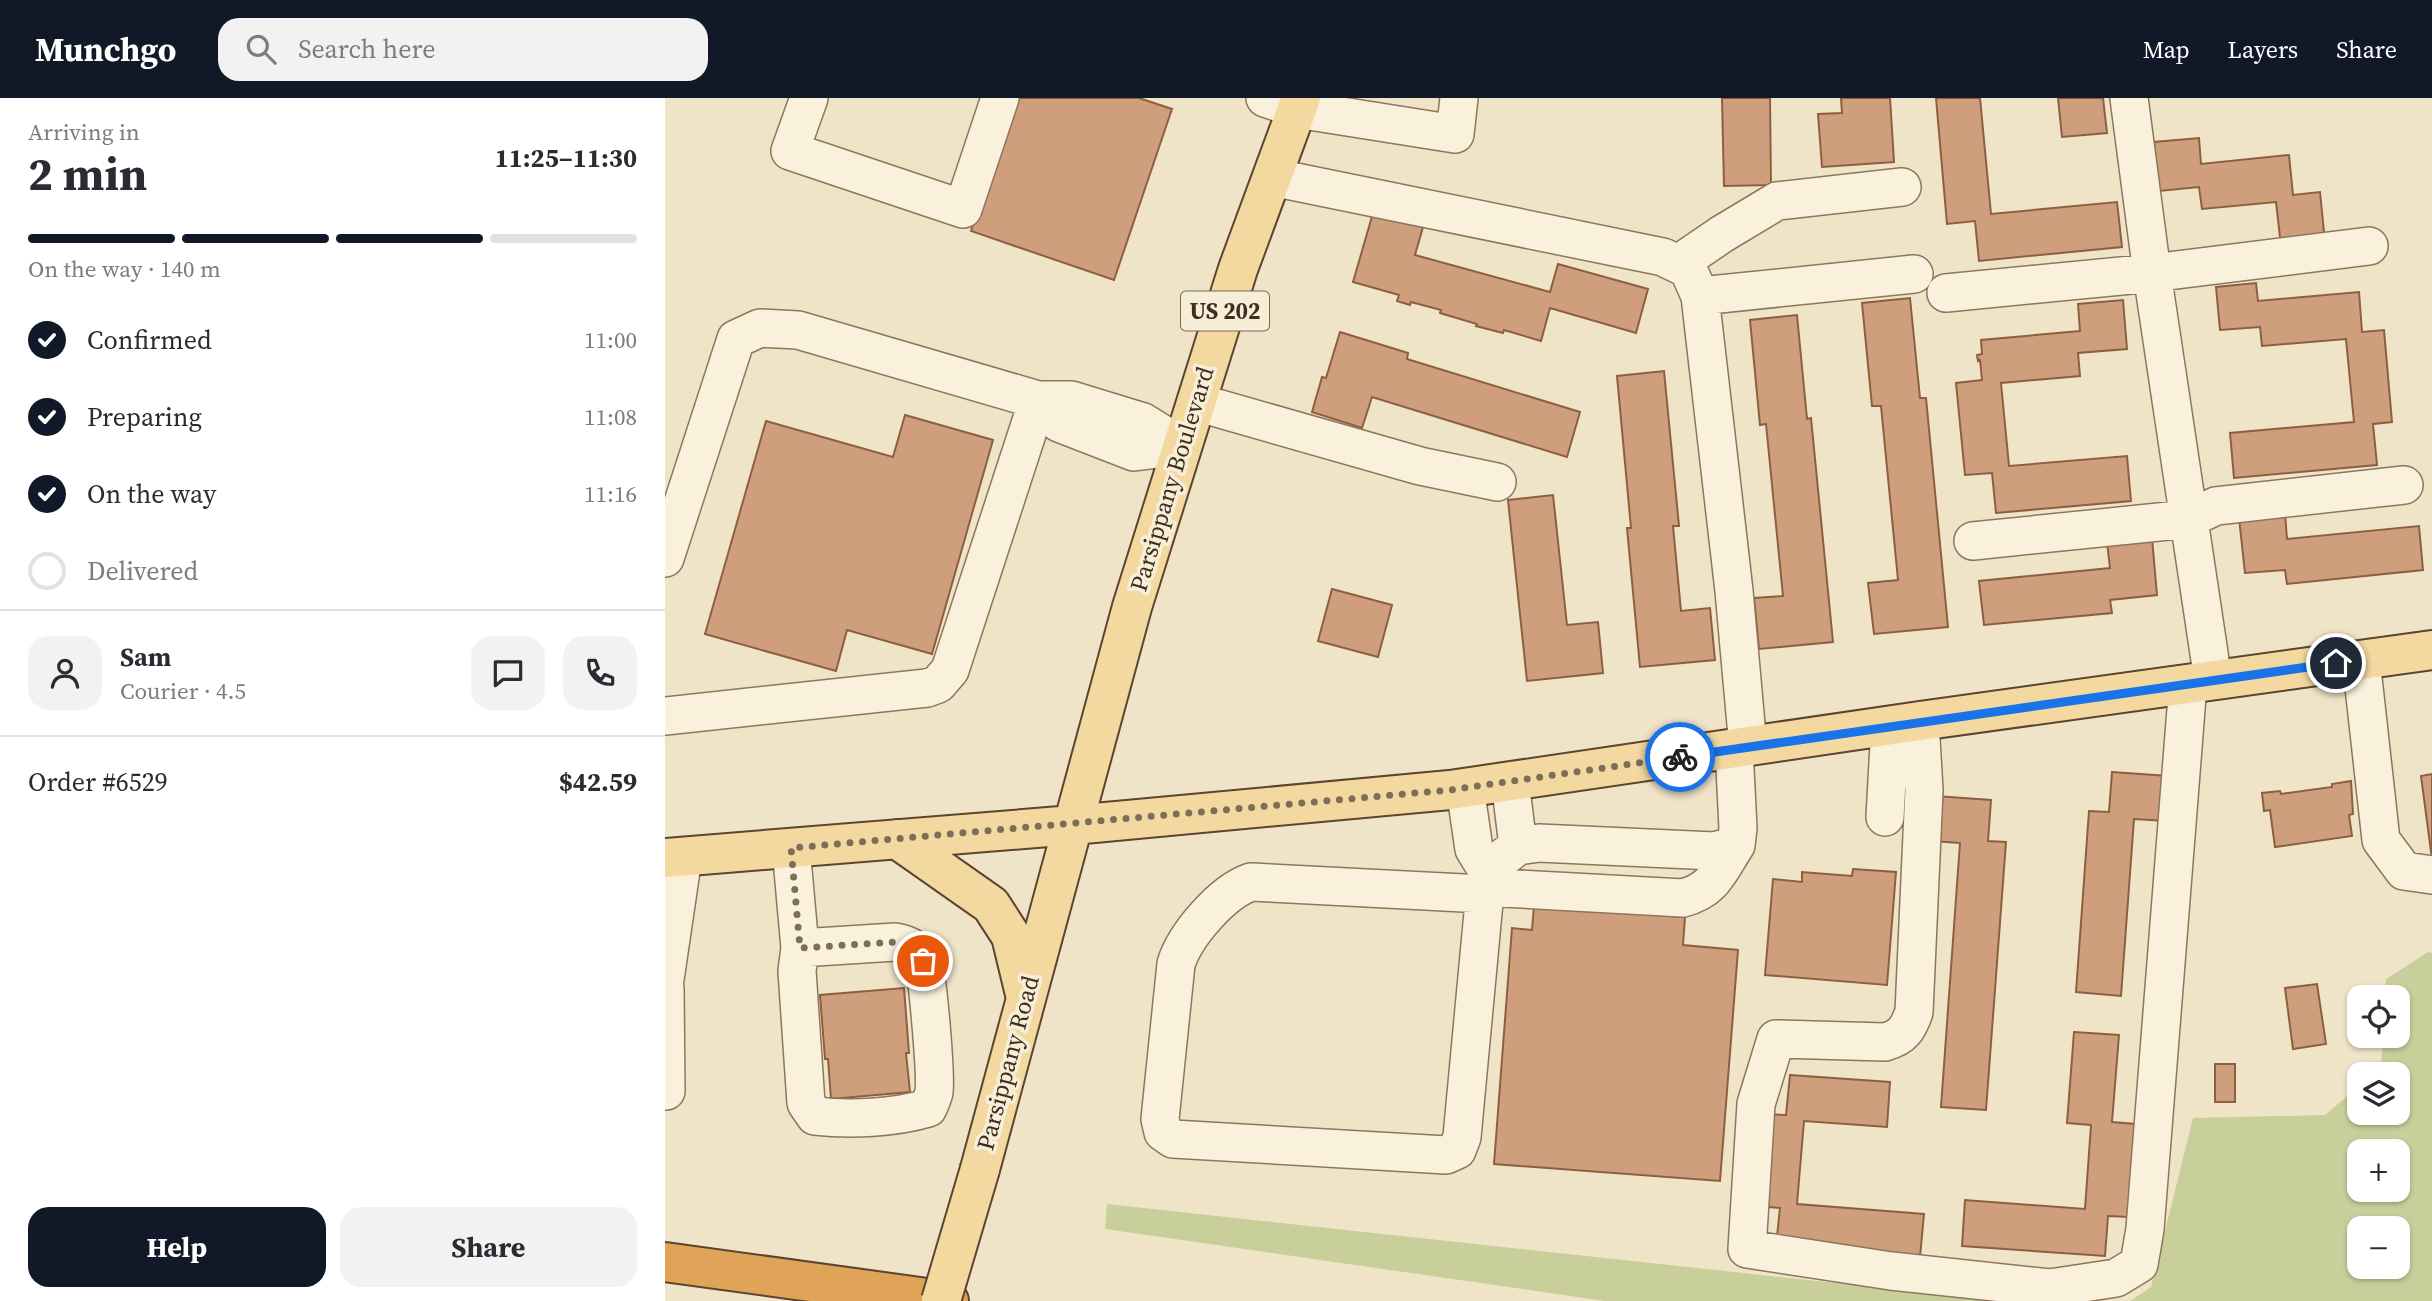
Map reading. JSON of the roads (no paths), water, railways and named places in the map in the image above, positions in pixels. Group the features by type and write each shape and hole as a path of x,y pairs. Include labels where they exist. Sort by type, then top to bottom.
{"highway":[{"path":"665,1262 949,1301"}],"main road":[{"name":"Parsippany Boulevard","path":"1073,825 1132,607 1238,269 1272,177 1288,102"},
{"path":"674,858 1073,825 1465,788 1905,723 2432,650"},
{"name":"Parsippany Road","path":"941,1301 1073,825"},
{"path":"897,839 991,905 1011,936 1025,995"}],"lane":[{"path":"809,98 790,151 963,209 1000,98"},
{"path":"1288,102 1455,134 1458,98"},
{"path":"1905,723 1924,790 1914,1012 1907,1029 1898,1038 1885,1042 1776,1039 1756,1104 1747,1249 1891,1271 2050,1289 2116,1278 2139,1264 2145,1229 2200,682 2188,519 2129,98"},
{"path":"1272,177 1663,257 1688,269 1700,296 1734,591 1741,748 1738,828 1736,845 1710,885 1699,894 1683,898 1485,884 1251,882 1240,886 1208,915 1179,951 1175,964 1160,1119 1163,1132 1173,1139 1446,1155 1460,1146 1485,884 1474,849 1465,788"},
{"path":"1678,264 1777,201 1902,187"},
{"path":"1946,293 2152,273 2369,246"},
{"path":"1700,296 1914,274"},
{"path":"665,558 736,339 760,328 799,330 1038,400 1071,400 1143,422 1182,446"},
{"path":"665,716 927,688 944,678 950,670 1038,400"},
{"path":"1196,402 1420,466 1497,482"},
{"path":"1973,541 2188,519 2216,506 2404,485"},
{"path":"2361,660 2381,840 2404,871 2432,875"},
{"path":"1885,817 1905,723"},
{"path":"1510,781 1518,846"},
{"path":"1485,884 1518,846 1538,843 1714,851 1736,845"},
{"path":"791,848 800,948 797,971 806,1103 815,1116 837,1119 913,1112 928,1108 934,1094 923,961 918,953 904,943 886,942 800,948"},
{"path":"665,979 674,858"},
{"path":"665,988 667,1091"}]}
